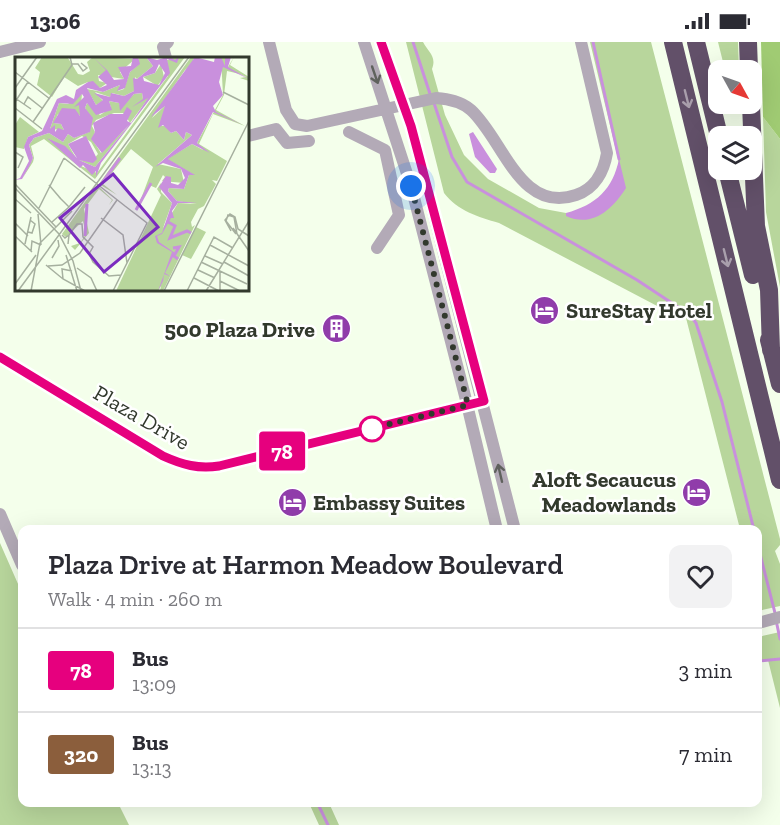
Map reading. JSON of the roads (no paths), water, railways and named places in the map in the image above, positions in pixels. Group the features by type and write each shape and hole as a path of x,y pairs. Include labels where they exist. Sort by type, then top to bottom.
{"highway":[{"path":"673,42 780,480"},
{"path":"696,42 717,126"},
{"path":"748,42 749,60"},
{"path":"751,114 756,226 769,290 771,350"},
{"path":"729,180 780,384"}],"street":[{"path":"0,52 40,42"},
{"path":"166,57 163,47 168,42"},
{"path":"269,42 286,110 295,124 307,126 418,102 445,99 470,109 517,172 536,192 554,198 581,194 596,182 606,163 607,153 581,42"},
{"path":"364,42 411,186 468,405 496,525"},
{"path":"381,42 405,105 484,401 514,525"},
{"path":"249,136 276,129 286,143 309,141"},
{"path":"349,132 385,150 399,214 377,248"},
{"name":"Plaza Drive","path":"0,357 163,456 187,466 219,466 484,401"},
{"path":"0,514 18,556"},
{"path":"762,622 780,618"}],"waterway":[{"path":"413,42 431,97"},
{"path":"593,42 619,159"},
{"path":"434,103 452,157 467,182 637,280 690,315 696,323 722,402 753,525"},
{"path":"762,562 775,613"},
{"path":"776,620 780,639"},
{"path":"762,661 780,659"},
{"path":"319,807 328,825"}],"place":[{"name":"SureStay Hotel","path":"545,310"},
{"name":"500 Plaza Drive","path":"336,329"},
{"name":"Aloft Secaucus Meadowlands","path":"697,492"},
{"name":"Embassy Suites","path":"292,502"}]}
